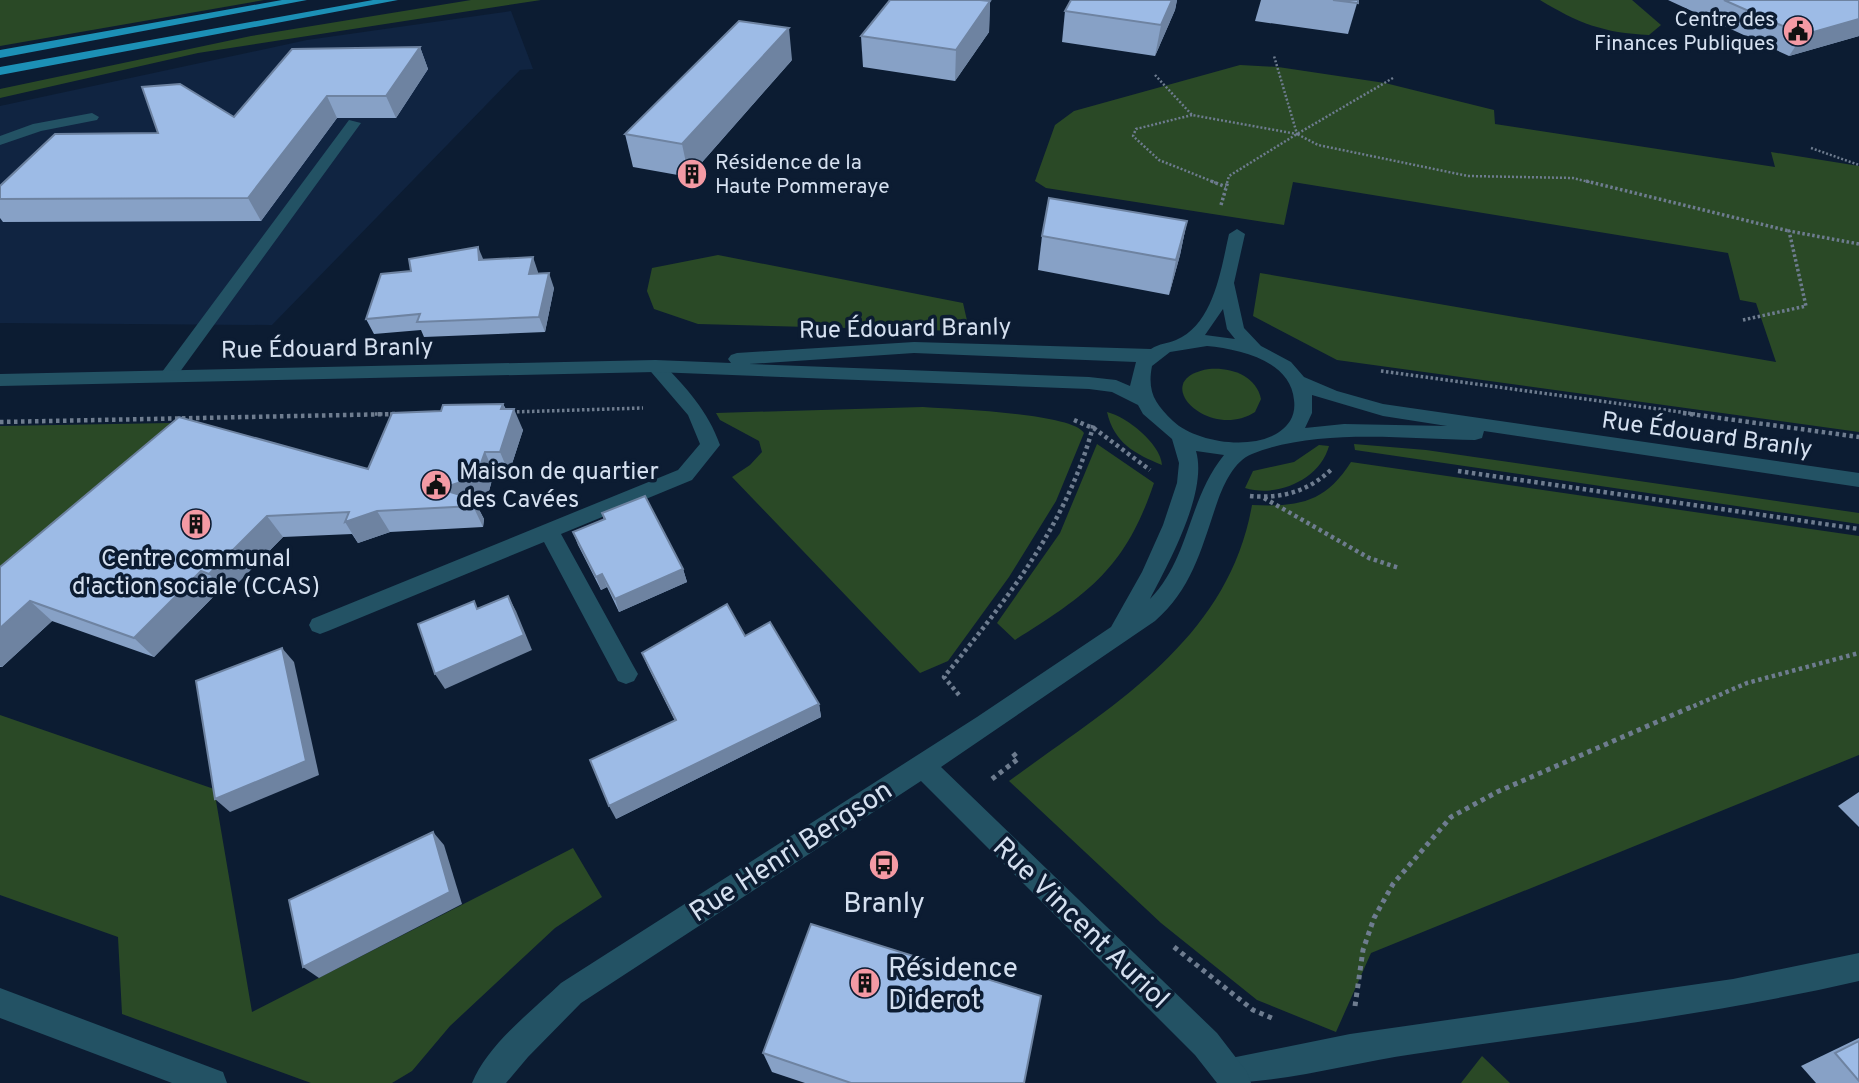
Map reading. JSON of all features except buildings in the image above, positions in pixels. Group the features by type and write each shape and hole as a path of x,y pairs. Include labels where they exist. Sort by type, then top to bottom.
{"highway":[{"path":"0,54 300,0"},
{"path":"0,71 392,0"},
{"path":"0,79 178,37"}],"street":[{"path":"0,141 38,127 92,117"},
{"path":"168,376 354,122"},
{"path":"1185,342 1215,340 1255,350 1276,361 1296,380 1302,391 1304,408 1298,424 1285,437 1266,446 1244,449 1203,445 1180,436 1156,420 1142,400 1140,375 1156,355 1185,342 1211,318 1226,282 1237,234"},
{"path":"1226,282 1236,329 1255,350"},
{"name":"Rue Édouard Branly","path":"655,366 811,352 947,347 1107,356 1156,355"},
{"path":"320,625 685,475 710,445 705,426 694,407 655,366"},
{"name":"Rue Édouard Branly","path":"0,380 655,366 1089,383 1116,386 1142,400"},
{"name":"Rue Édouard Branly","path":"1296,380 1331,396 1383,410 1460,419 1549,436 1859,480"},
{"name":"Rue Édouard Branly","path":"1285,437 1344,431 1549,436"},
{"name":"Rue Henri Bergson","path":"1112,639 1140,599 1180,505 1189,465 1180,436"},
{"name":"Rue Henri Bergson","path":"487,1083 517,1046 571,993 922,765 1112,639 1158,605 1176,582 1190,556 1217,478 1226,462 1244,449"},
{"path":"549,531 626,674"},
{"name":"Rue Vincent Auriol","path":"922,765 1206,1044 1233,1078"},
{"path":"1233,1078 1349,1049 1708,1000 1773,989 1859,967"},
{"path":"0,1003 212,1083"}],"path":[{"path":"1275,56 1297,134"},
{"path":"1155,75 1192,115"},
{"path":"1220,209 1228,176 1392,78"},
{"path":"1226,187 1159,160 1133,136 1136,129 1192,115 1297,134 1318,145 1468,176 1573,178 1789,231 1859,244"},
{"path":"1811,148 1859,165"},
{"path":"1743,320 1806,306 1789,231"},
{"path":"1374,370 1859,437"},
{"path":"959,695 944,677 1026,573 1054,528 1089,446 1094,425"},
{"path":"1450,470 1859,529"},
{"path":"1262,497 1369,558 1399,568"},
{"path":"1349,1049 1363,950 1374,918 1393,884 1451,817 1497,792 1747,684 1859,653"},
{"path":"1000,789 990,780 1018,759 1011,752"},
{"path":"1169,944 1253,1010 1277,1020"}],"shaded area":[{"path":"511,11 533,69 520,70 272,325 0,323 0,106 307,40"}],"green space":[{"path":"0,0 264,0 0,46"},
{"path":"471,0 541,0 198,53 0,98 0,89 251,36"},
{"path":"1540,0 1632,0 1661,25 1649,35 1618,32 1579,21"},
{"path":"1240,65 1278,67 1385,83 1494,110 1495,124 1775,167 1771,152 1859,166 1859,432 1337,360 1253,316 1260,273 1776,362 1756,303 1740,300 1728,253 1293,182 1284,225 1046,188 1035,181 1055,125 1074,111"},
{"path":"718,255 963,303 968,325 959,331 698,324 654,309 647,291 652,268"},
{"path":"1209,369 1225,369 1248,378 1261,399 1255,412 1237,419 1219,419 1203,414 1191,406 1183,395 1183,384 1191,375"},
{"path":"923,407 1035,417 1075,426 1084,433 1056,501 1009,577 948,661 920,673 732,477 750,465 762,452 759,441 720,420 716,413"},
{"path":"1107,412 1124,419 1141,432 1155,448 1162,465 1127,446 1115,432"},
{"path":"171,423 0,567 0,426"},
{"path":"1097,444 1154,483 1143,513 1117,558 1101,576 1063,608 1015,640 997,623 1060,533"},
{"path":"1354,444 1426,450 1859,513 1859,524 1355,450"},
{"path":"1319,445 1329,446 1324,458 1317,468 1296,483 1271,490 1245,488 1253,471 1294,462"},
{"path":"1351,462 1859,536 1859,755 1371,953 1336,1032 1257,1000 1161,923 1009,781 1124,697 1160,666 1191,632 1218,595 1239,553 1252,505 1283,505 1309,500 1331,486"},
{"path":"0,715 214,789 252,1012 573,848 602,897 555,928 450,1026 412,1071 392,1083 311,1083 122,1014 118,937 0,895"},
{"path":"1482,1056 1510,1083 1461,1083"}],"place":[{"name":"Centre des Finances Publiques","path":"1798,31"},
{"name":"Résidence de la Haute Pommeraye","path":"692,174"},
{"name":"Maison de quartier des Cavées","path":"436,485"},
{"name":"Centre communal d'action sociale (CCAS)","path":"196,524"},
{"name":"Branly","path":"884,865"},
{"name":"Résidence Diderot","path":"865,983"}]}
